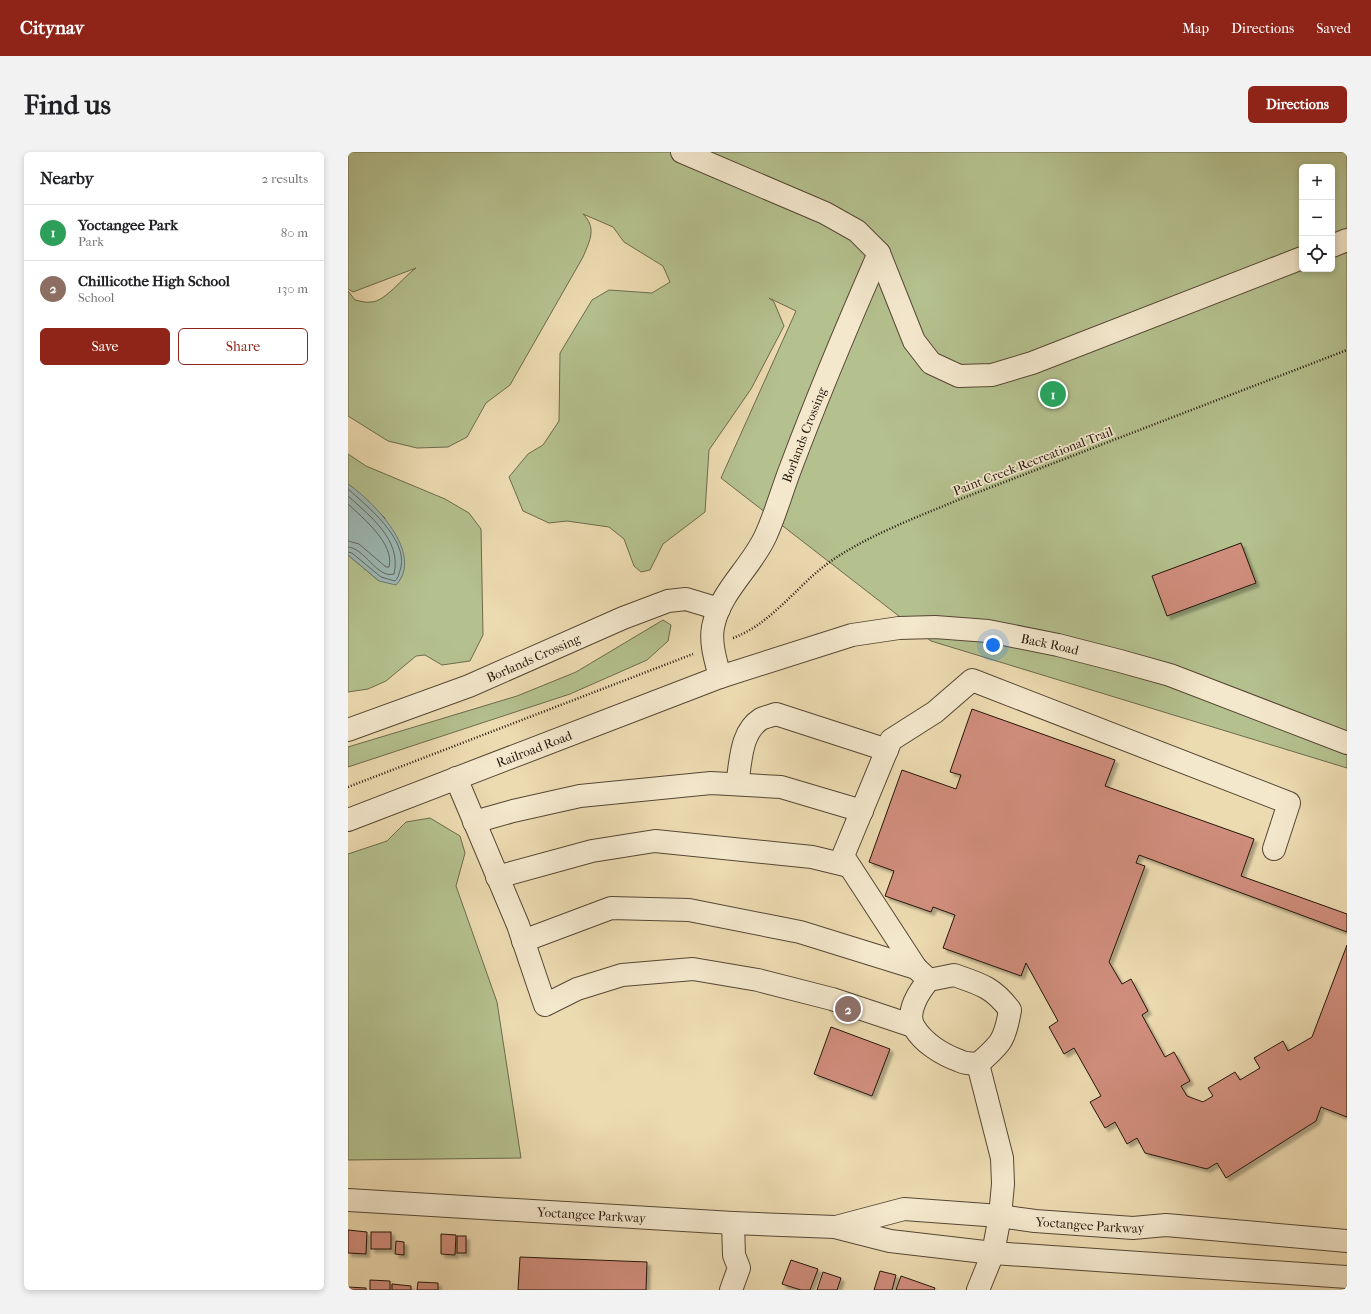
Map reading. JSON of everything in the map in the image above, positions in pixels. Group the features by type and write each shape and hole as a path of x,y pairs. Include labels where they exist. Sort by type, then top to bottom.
{"street":[{"path":"682,152 825,213 857,231 879,254 914,341 931,363 959,376 992,375 1032,363 1299,259"},
{"path":"1335,245 1347,240"},
{"name":"Borlands Crossing","path":"720,678 713,646 713,628 718,609 731,587 754,558 766,536 791,467 879,254"},
{"name":"Borlands Crossing","path":"348,730 468,686 623,618 668,601 686,599 718,609"},
{"name":"Back Road","path":"720,678 852,635 907,627 935,627 988,631 1058,645 1170,675 1347,744"},
{"name":"Railroad Road","path":"348,820 720,678"},
{"path":"913,1026 912,1012 922,974 843,856 891,740 935,712 972,680 1289,803 1274,849"},
{"path":"737,784 744,742 748,732 761,719 776,714 887,750"},
{"path":"456,778 523,941 545,1005 577,989 622,974 693,969 758,980 832,999 913,1026 932,1046 961,1062 978,1064 995,1049 1006,1032 1010,1010 1000,997 982,984 954,975 922,974 800,932 689,910 611,908 523,941"},
{"path":"474,822 512,811 580,796 711,783 782,787 862,811"},
{"path":"497,877 592,851 655,841 812,857 850,866"},
{"path":"978,1064 1002,1158 1000,1216 993,1253 978,1290"},
{"name":"Yoctangee Parkway","path":"348,1200 733,1223 835,1227 890,1241 993,1253 1347,1277"},
{"name":"Yoctangee Parkway","path":"835,1227 904,1209 1133,1228 1166,1225 1347,1241"},
{"path":"731,1290 739,1268 734,1255 733,1223"}],"path":[{"name":"Paint Creek Recreational Trail","path":"348,787 750,632 769,617 807,580 832,561 908,521 958,500 1347,350"}],"green space":[{"path":"348,152 1347,152 1347,768 931,641 721,478 796,311 769,298 774,302 784,326 751,389 709,450 705,512 663,544 650,570 641,572 634,566 624,539 609,527 567,521 549,523 523,511 509,477 528,454 543,445 559,421 560,353 592,300 609,290 652,293 670,282 663,266 624,242 613,227 583,214 590,224 591,234 583,257 510,385 486,403 467,437 448,447 417,448 388,441 348,416 348,291 355,300 367,302 376,301 388,294 416,268 353,292 348,289"},
{"path":"348,454 366,466 445,499 469,513 481,529 483,635 470,661 442,665 425,655 416,656 386,681 368,689 348,692 348,555 379,581 385,518 348,484"},
{"path":"663,620 671,625 668,641 647,660 570,694 348,767 348,747 517,696 576,672"},
{"path":"430,818 460,836 465,853 456,886 497,1002 521,1158 348,1160 348,854 387,841 406,822"}],"water":[{"path":"348,484 371,503 393,530 400,544 404,559 403,572 396,585 379,581 348,555"}],"building":[{"path":"1241,543 1256,583 1167,616 1152,576"},
{"path":"972,709 1115,760 1105,786 1254,839 1241,876 1347,914 1347,932 1139,855 1136,863 1145,866 1109,962 1122,984 1131,979 1148,1011 1142,1015 1165,1057 1174,1052 1190,1081 1181,1086 1187,1096 1203,1102 1213,1096 1208,1088 1235,1072 1240,1080 1260,1068 1254,1058 1283,1041 1288,1051 1312,1037 1347,945 1347,1117 1321,1107 1316,1121 1226,1178 1217,1163 1207,1169 1145,1153 1137,1138 1127,1144 1115,1122 1105,1128 1090,1102 1101,1096 1074,1048 1064,1054 1049,1027 1058,1021 1026,963 1021,976 943,948 955,915 933,907 931,912 885,896 894,871 869,862 902,770 956,789 961,775 950,772"},
{"path":"831,1027 890,1049 872,1096 814,1074"},
{"path":"348,1230 367,1232 366,1254 348,1253"},
{"path":"371,1232 391,1232 391,1249 371,1249"},
{"path":"441,1234 456,1235 455,1255 441,1254"},
{"path":"457,1236 466,1236 466,1253 457,1253"},
{"path":"396,1241 404,1242 404,1255 395,1254"},
{"path":"520,1257 647,1262 646,1290 518,1290"},
{"path":"791,1260 818,1269 810,1290 801,1290 782,1284"},
{"path":"880,1271 896,1275 892,1290 874,1290"},
{"path":"823,1272 841,1278 837,1290 817,1290"},
{"path":"901,1276 935,1288 934,1290 896,1290"},
{"path":"370,1280 390,1281 390,1290 370,1290"},
{"path":"418,1282 438,1283 438,1290 417,1290"},
{"path":"392,1284 411,1286 411,1290 392,1290"},
{"path":"348,1287 366,1288 366,1290 348,1290"}],"place":[{"name":"Yoctangee Park","path":"1053,394"},
{"name":"Chillicothe High School","path":"848,1009"}]}
